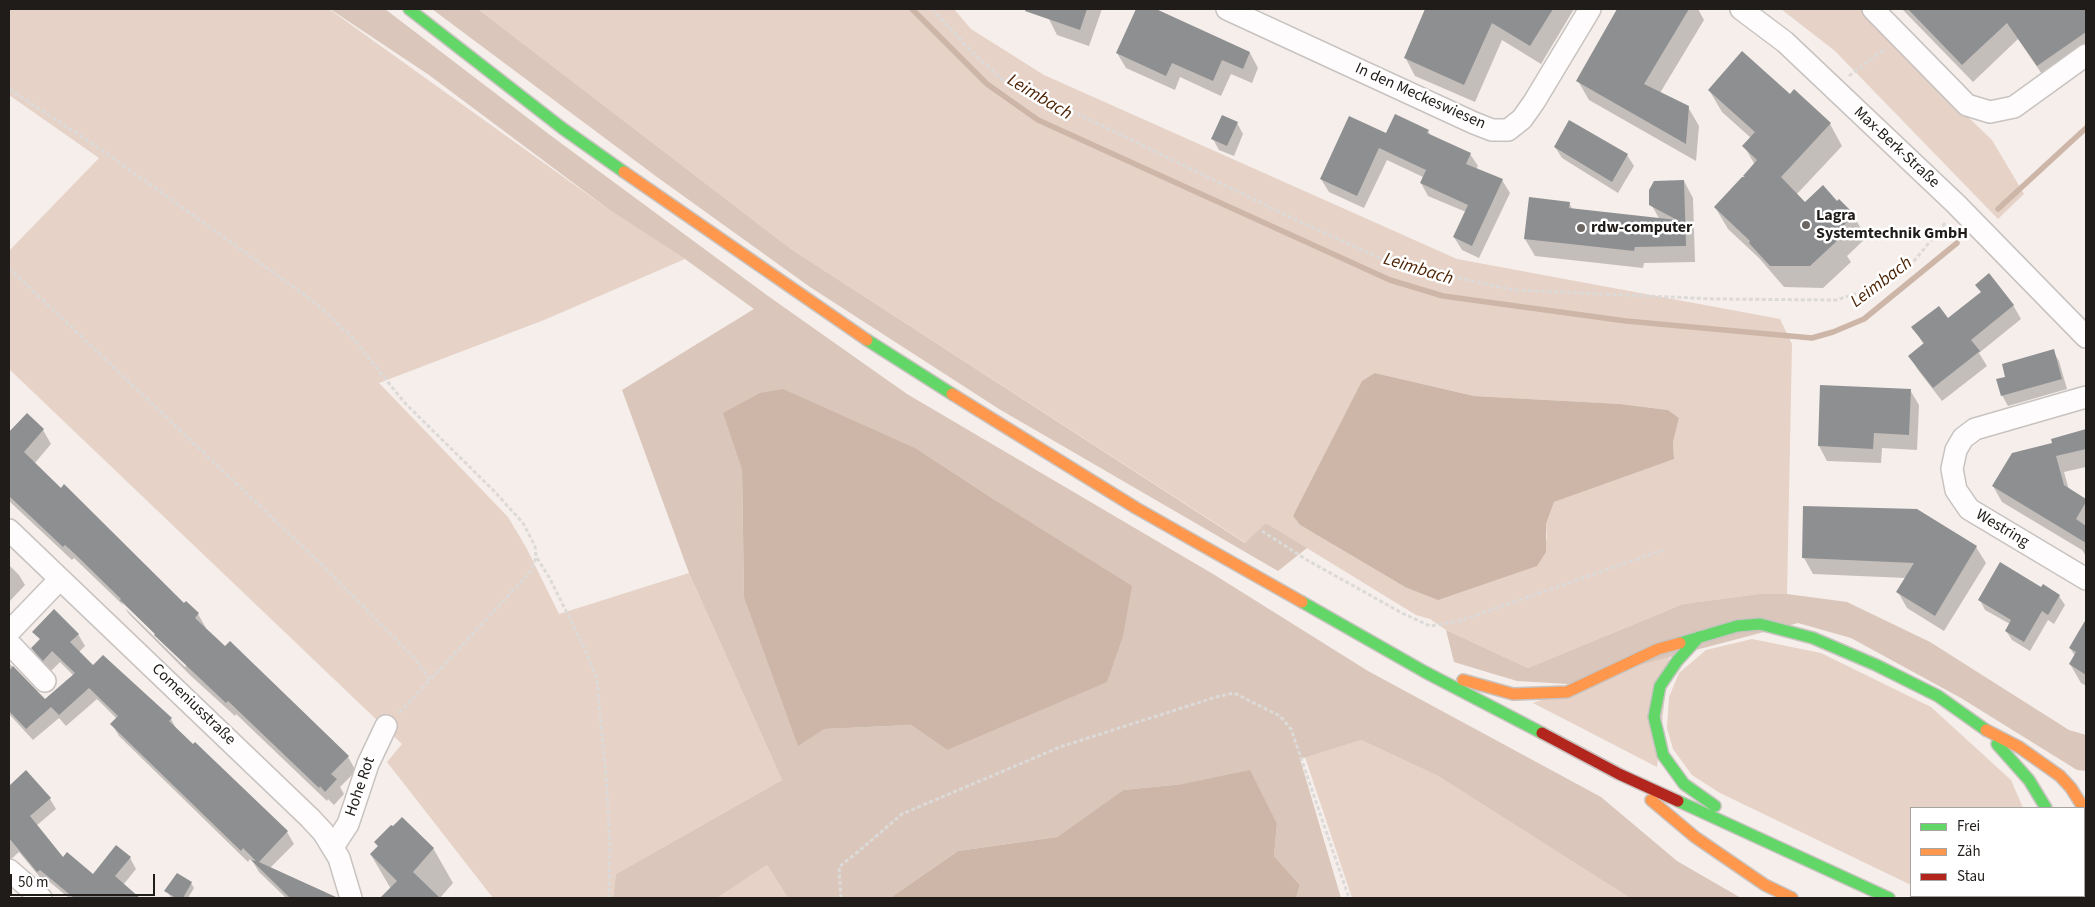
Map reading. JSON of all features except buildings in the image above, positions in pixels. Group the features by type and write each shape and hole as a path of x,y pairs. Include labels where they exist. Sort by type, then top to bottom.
{"main road":[{"path":"409,9 562,128 839,322 1136,508 1425,672 1618,774 1889,898"},
{"path":"1425,672 1478,683 1513,694 1567,692 1658,649 1738,626 1760,624 1814,638 1876,664 1938,696 1985,729 2019,747 2060,776 2086,787"},
{"path":"1699,636 1677,661 1660,686 1654,717 1663,755 1684,784 1769,844"},
{"path":"1985,729 2029,780 2045,807"},
{"path":"1618,774 1695,837 1765,885 1792,898"},
{"path":"2060,776 2083,807"}],"street":[{"name":"In den Meckeswiesen","path":"1227,9 1474,123 1492,130 1508,130 1522,119 1534,102 1590,9"},
{"name":"Max-Berk-Straße","path":"1741,9 1785,42 1960,208 2086,338"},
{"path":"1873,9 1967,105 1990,112 2014,107 2086,55"},
{"name":"Westring","path":"2086,397 1975,429 1963,438 1956,450 1952,469 1956,490 1968,509 2086,578"},
{"name":"Comeniusstraße","path":"9,530 310,818 333,847 344,869 351,898"},
{"path":"9,632 60,579"},
{"path":"9,643 45,681"},
{"name":"Hohe Rot","path":"333,847 348,824 368,764 386,726"},
{"path":"9,870 41,898"}],"path":[{"path":"932,9 973,53 1004,81 1078,114 1292,218 1389,262 1513,290 1715,299 1836,300 1884,285 1914,261 1960,208"},
{"path":"1832,88 1901,36"},
{"path":"9,89 96,146 313,301 351,336 404,402 517,515 532,539 536,557 549,577 587,653 597,680 610,844 608,898"},
{"path":"9,268 339,583 416,660 430,680"},
{"path":"1262,531 1307,560 1402,613 1430,626 1459,621 1663,550"},
{"path":"386,726 524,580 532,570 536,557"},
{"path":"841,898 839,867 902,814 1060,747 1216,697 1234,693 1280,716 1291,729 1349,898"}],"shaded area":[{"path":"9,9 329,9 611,211 685,259 544,320 379,383 508,517 527,549 559,614 689,573 782,780 616,874 613,898 493,898 387,762 402,744 9,369 9,251 99,158 9,95"},
{"path":"330,9 385,9 550,135 768,296 907,394 1213,574 1368,671 1601,797 1677,861 1741,898 1630,898 1438,776 1361,740 1300,759 1341,898 1296,898 1300,885 1274,856 1277,824 1183,784 1123,790 1057,837 958,851 890,898 788,898 767,865 717,898 613,898 616,874 782,780 689,573 622,390 754,309 685,259 611,211 429,75","holes":["917,449 998,502 947,750 911,725 823,729 744,597 742,469"]},
{"path":"432,9 478,9 791,249 1245,543 1266,523 1307,548 1278,571 999,409 810,287 657,177"},
{"path":"478,9 954,9 971,29 1044,75 1457,259 1780,319 1792,344 1787,594 1759,594 1683,604 1528,668 1446,630 1430,619 1416,615 1266,523 1246,543 791,249","holes":["1375,373 1474,396 1620,404 1668,410 1679,418 1673,442 1674,458 1554,502 1546,524 1547,539 1405,587 1300,525 1293,516"]},
{"path":"1781,9 1860,9 1899,51 1992,140 2024,194 1998,219 1835,51"},
{"path":"1375,373 1474,396 1620,404 1668,410 1679,418 1673,442 1674,459 1554,502 1546,524 1546,552 1537,566 1438,600 1405,587 1300,525 1293,516 1362,381"},
{"path":"783,389 917,449 1132,586 1123,636 1107,682 947,750 911,725 824,729 798,746 744,597 742,469 723,413 760,393"},
{"path":"1759,594 1787,594 1847,602 1930,642 2069,730 2086,735 2086,771 2077,770 1961,698 1851,638 1798,623 1567,684 1517,681 1454,662 1446,630 1528,668 1683,604"},
{"path":"1752,639 1821,653 1931,707 2011,780 2023,807 1910,807 1910,885 1720,793 1692,775 1673,749 1667,728 1669,697 1679,673 1706,650"},
{"path":"1670,652 1657,767 1533,703"},
{"path":"1361,740 1438,776 1630,898 1352,898 1305,757"},
{"path":"1250,770 1277,824 1274,856 1300,885 1296,898 890,898 958,851 1057,837 1123,790 1183,784"},
{"path":"767,865 788,898 717,898"}],"waterway":[{"name":"Leimbach","path":"912,9 987,84 1038,120 1390,280 1443,296 1626,321 1812,338 1833,332 1864,319 1957,243"},
{"name":"Leimbach","path":"1998,209 2086,128"}],"traffic: fast":[{"path":"409,9 562,128 624,172"},
{"path":"867,340 952,394"},
{"path":"1302,602 1425,672 1542,733"},
{"path":"1680,643 1737,626 1760,624 1813,638 1876,665 1938,696 1986,730"},
{"path":"1699,637 1677,661 1660,686 1654,717 1663,755 1684,784 1715,806"},
{"path":"1997,744 2029,780 2045,807"},
{"path":"1678,801 1889,898"}],"traffic: slow":[{"path":"624,172 867,340"},
{"path":"952,394 1136,508 1302,602"},
{"path":"1463,680 1513,694 1567,692 1658,649 1680,643"},
{"path":"1986,730 2019,747 2060,776 2071,788 2083,807"},
{"path":"1651,800 1695,837 1765,885 1792,898"}],"traffic: jam":[{"path":"1542,733 1619,774 1678,801"}],"place":[{"name":"Lagra Systemtechnik GmbH","path":"1806,225"},
{"name":"rdw-computer","path":"1581,228"}]}
